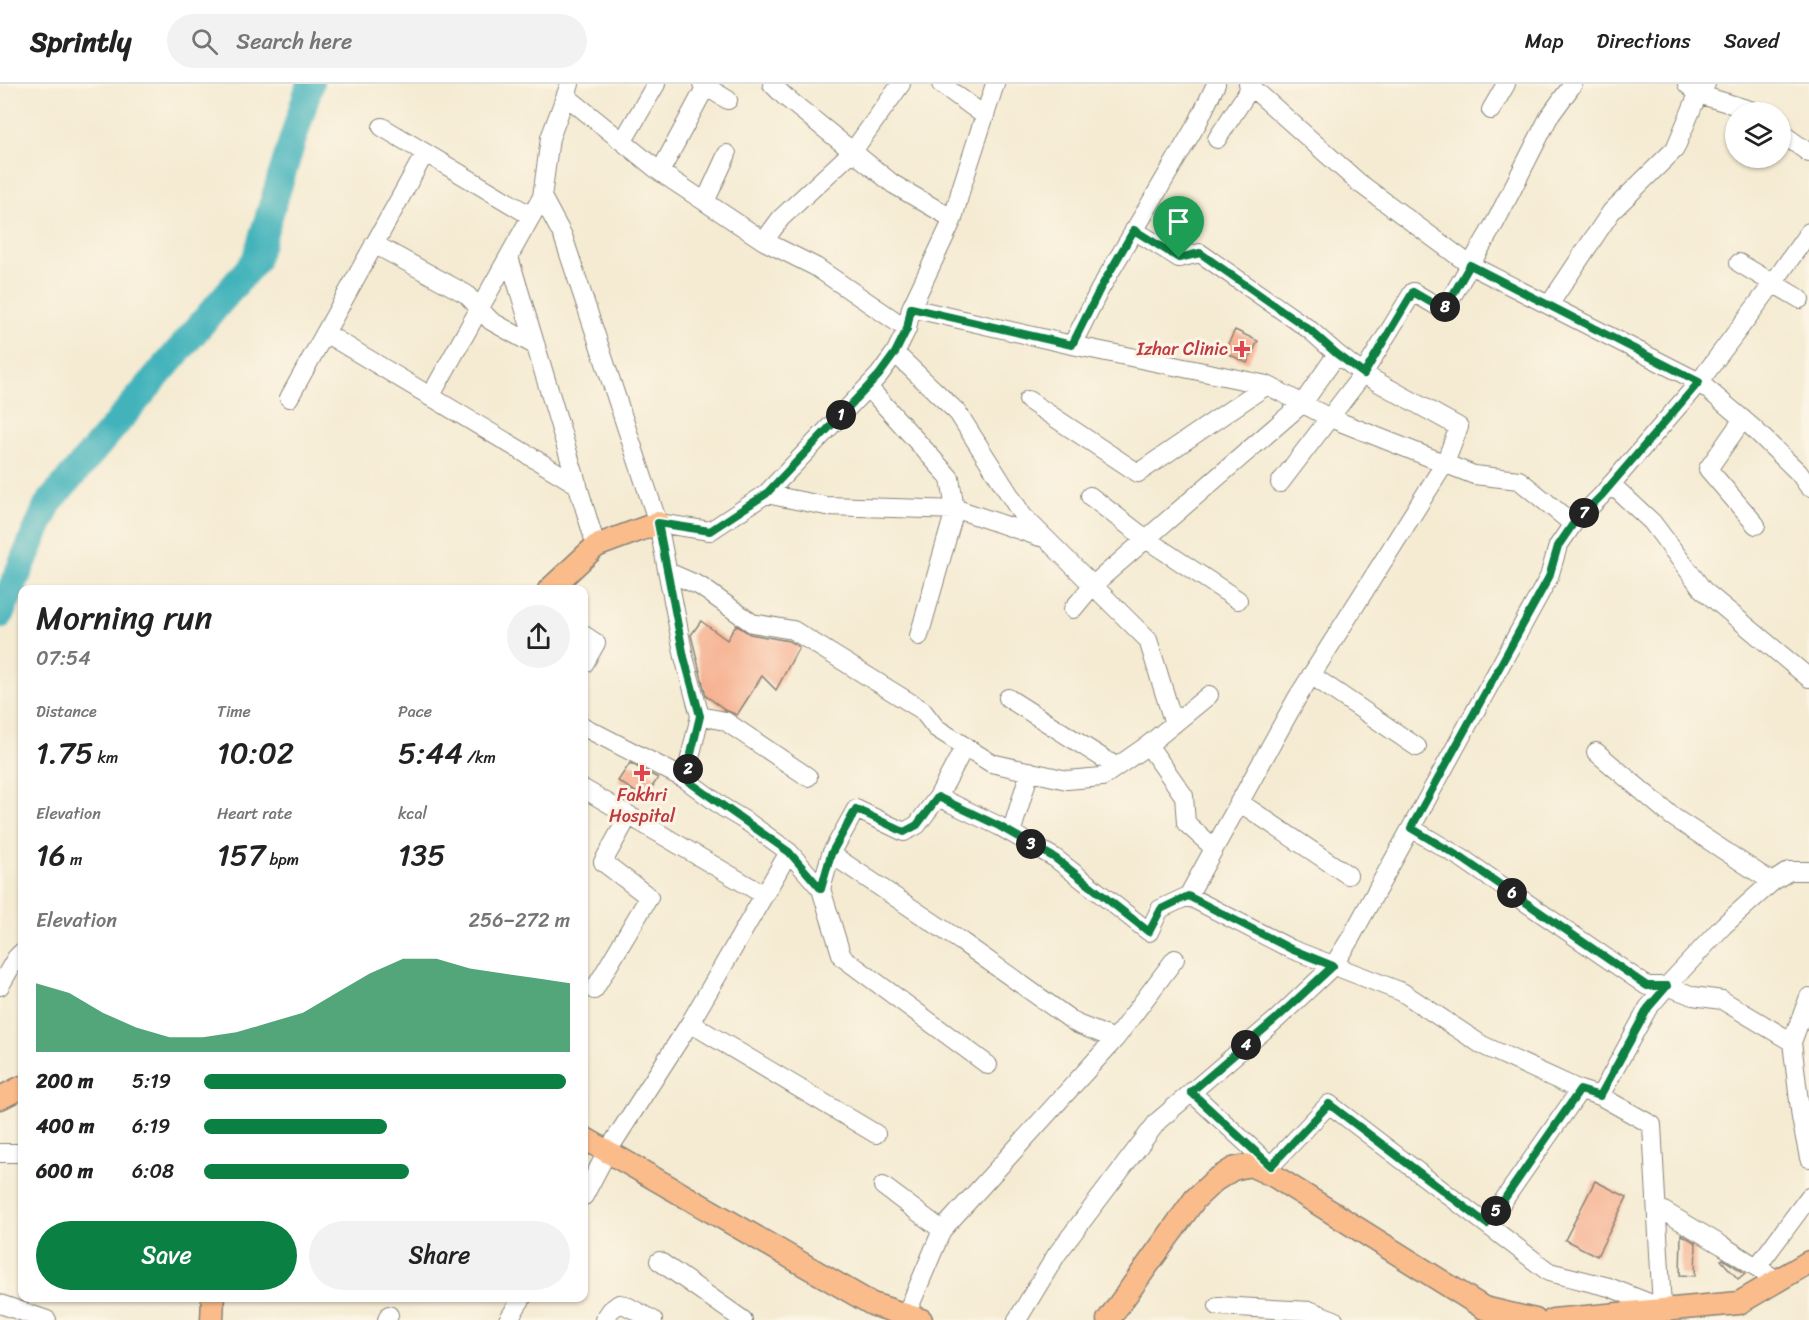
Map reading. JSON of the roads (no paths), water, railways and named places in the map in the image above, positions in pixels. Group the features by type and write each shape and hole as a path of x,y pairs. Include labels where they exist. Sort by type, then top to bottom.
{"main road":[{"path":"554,585 596,546 658,523"},
{"path":"0,1098 18,1088"},
{"path":"588,1140 872,1304 903,1317"},
{"path":"1108,1320 1195,1199 1214,1181 1233,1169 1250,1166 1268,1169 1484,1308 1535,1320"},
{"path":"1553,1320 1662,1308 1737,1311 1777,1280 1809,1262"},
{"path":"212,1320 213,1302"}],"street":[{"path":"623,141 656,84"},
{"path":"764,241 781,218 853,151 901,84"},
{"path":"941,84 986,116"},
{"path":"658,523 710,531 766,494 868,387 895,353 907,329 911,308 953,219 995,84"},
{"path":"1072,345 1100,289 1198,122 1216,84"},
{"path":"1491,110 1506,84"},
{"path":"1280,483 1364,374 1413,292 1444,310 1496,221 1549,117 1573,84"},
{"path":"660,172 705,85 728,100"},
{"path":"1217,139 1250,86 1358,182 1470,265 1699,382 1743,419 1799,473 1809,487"},
{"path":"1549,305 1611,212 1675,149 1697,87 1732,102"},
{"path":"784,88 893,184 953,219"},
{"path":"430,397 542,197 550,138 568,90 660,172 764,241 816,267 907,329"},
{"path":"382,127 531,216"},
{"path":"1791,140 1809,153"},
{"path":"289,398 425,153"},
{"path":"705,202 728,154"},
{"path":"542,197 563,236 658,523 684,657 700,716 685,779"},
{"path":"938,797 1011,833 1055,858 1149,932 1161,909 1188,896 1311,675 1445,464 1459,427 1364,374 1310,330 1200,253 1179,258 1134,230"},
{"path":"1017,1320 1057,1254 1158,1121 1333,966 1549,577 1558,546 1573,524 1611,484 1699,382 1809,232"},
{"path":"375,244 466,294 491,321 536,346"},
{"path":"509,257 596,546"},
{"path":"1739,263 1800,299"},
{"path":"911,308 1072,345 1267,385 1330,418 1474,475 1519,480 1573,524"},
{"path":"325,333 578,485"},
{"path":"895,353 958,414 1023,516 1148,640 1174,724"},
{"path":"1073,609 1093,585 1303,403 1337,354"},
{"path":"1028,400 1138,473 1267,385"},
{"path":"868,387 950,478 955,510 919,636"},
{"path":"1743,419 1708,470 1756,525"},
{"path":"1611,484 1652,522 1703,590 1809,678"},
{"path":"766,494 826,506 955,510 1046,538"},
{"path":"1090,496 1146,539 1238,600"},
{"path":"668,572 700,586 752,623 793,630 922,710 936,728 991,763 1067,780 1102,777 1148,745 1209,695"},
{"path":"588,638 596,643 588,657"},
{"path":"1311,675 1418,747"},
{"path":"1008,698 1117,767"},
{"path":"700,716 725,721 808,777"},
{"path":"588,729 685,779 789,852 821,889 842,957 988,1065"},
{"path":"1148,745 1184,796 1186,823 1214,848"},
{"path":"821,889 831,854 856,809 904,832 917,825 938,797 965,746"},
{"path":"1596,752 1672,817 1772,882"},
{"path":"1011,833 1030,771"},
{"path":"588,791 764,895"},
{"path":"1239,802 1348,875"},
{"path":"594,990 649,897 603,862 629,815"},
{"path":"1411,828 1463,859 1647,986 1667,986 1693,996 1722,1000 1792,1042"},
{"path":"588,1188 607,1152 690,1023 789,852"},
{"path":"831,854 962,942 1077,1024 1115,1039"},
{"path":"1600,1096 1648,1008 1667,986 1724,925 1772,882 1789,871 1809,872"},
{"path":"1188,896 1291,949 1402,992 1482,1045 1580,1090 1600,1096 1652,1125 1662,1308 1610,1287 1549,1272 1329,1104 1268,1169 1191,1092"},
{"path":"0,986 18,956"},
{"path":"903,1317 942,1230 1115,1039 1175,959"},
{"path":"1809,997 1792,1042 1801,1118 1809,1158"},
{"path":"690,1023 876,1134"},
{"path":"1487,1224 1580,1090"},
{"path":"0,1153 18,1153"},
{"path":"883,1186 942,1230"},
{"path":"1757,1267 1809,1197"},
{"path":"1657,1207 1777,1280"},
{"path":"659,1261 743,1320"},
{"path":"0,1304 47,1320"},
{"path":"604,1320 619,1304 653,1320"},
{"path":"1218,1306 1311,1311 1334,1320"}],"waterway":[{"path":"0,615 48,504 255,261 310,84"}],"place":[{"name":"Izhar Clinic","path":"1242,349"},
{"name":"Fakhri Hospital","path":"642,773"}]}
